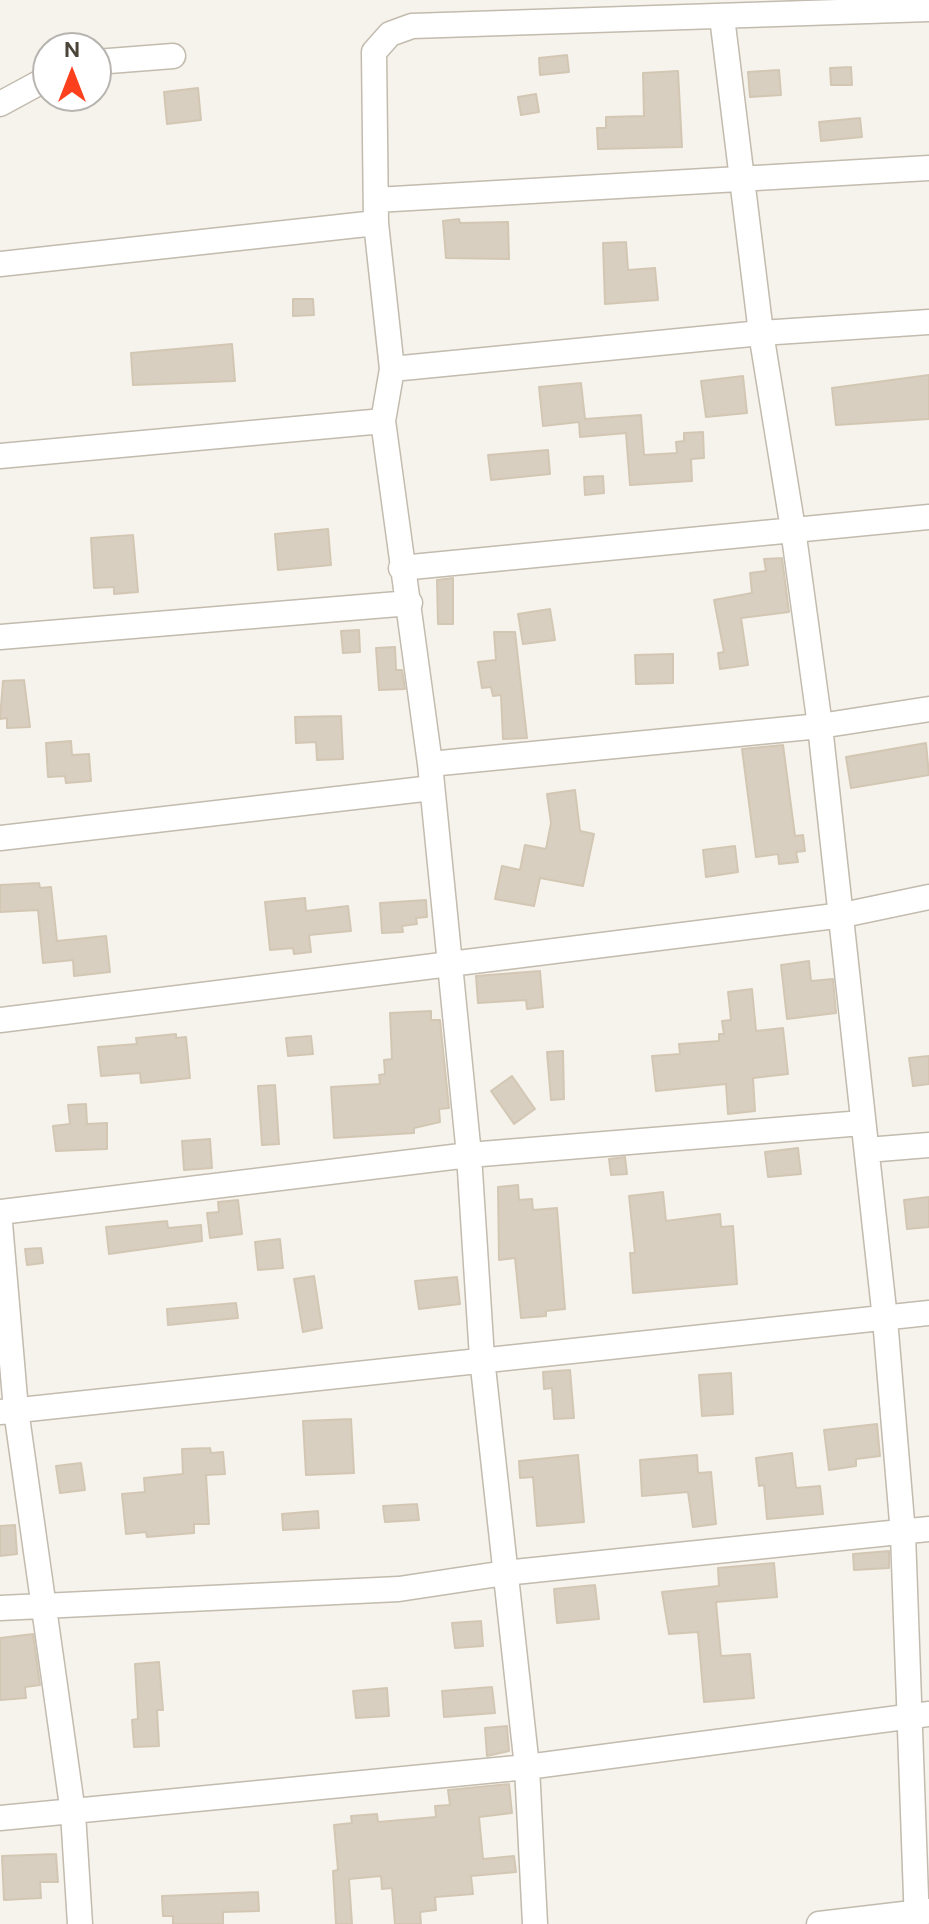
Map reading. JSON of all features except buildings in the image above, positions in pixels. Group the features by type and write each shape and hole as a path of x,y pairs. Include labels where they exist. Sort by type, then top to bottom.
{"street":[{"path":"535,1924 527,1767 482,1358 469,1155 431,776 383,421 392,369 376,211 374,52 396,31 412,26 929,9"},
{"path":"722,17 761,333 793,529 843,915 862,1123 885,1319 919,1716 921,1916 819,1924"},
{"path":"112,61 173,56"},
{"path":"0,104 32,87"},
{"path":"0,264 376,211 741,179 929,168"},
{"path":"392,369 761,333 929,322"},
{"path":"0,456 383,421"},
{"path":"401,568 929,517"},
{"path":"0,637 410,603"},
{"path":"0,838 929,709"},
{"path":"0,1020 843,915 929,897"},
{"path":"0,1212 469,1155 862,1123"},
{"path":"867,1150 929,1145"},
{"path":"0,1223 8,1411 43,1604 73,1813 80,1924"},
{"path":"8,1411 482,1358 929,1313"},
{"path":"0,1608 399,1589 505,1573 929,1529"},
{"path":"0,1818 527,1767 919,1716"}]}
